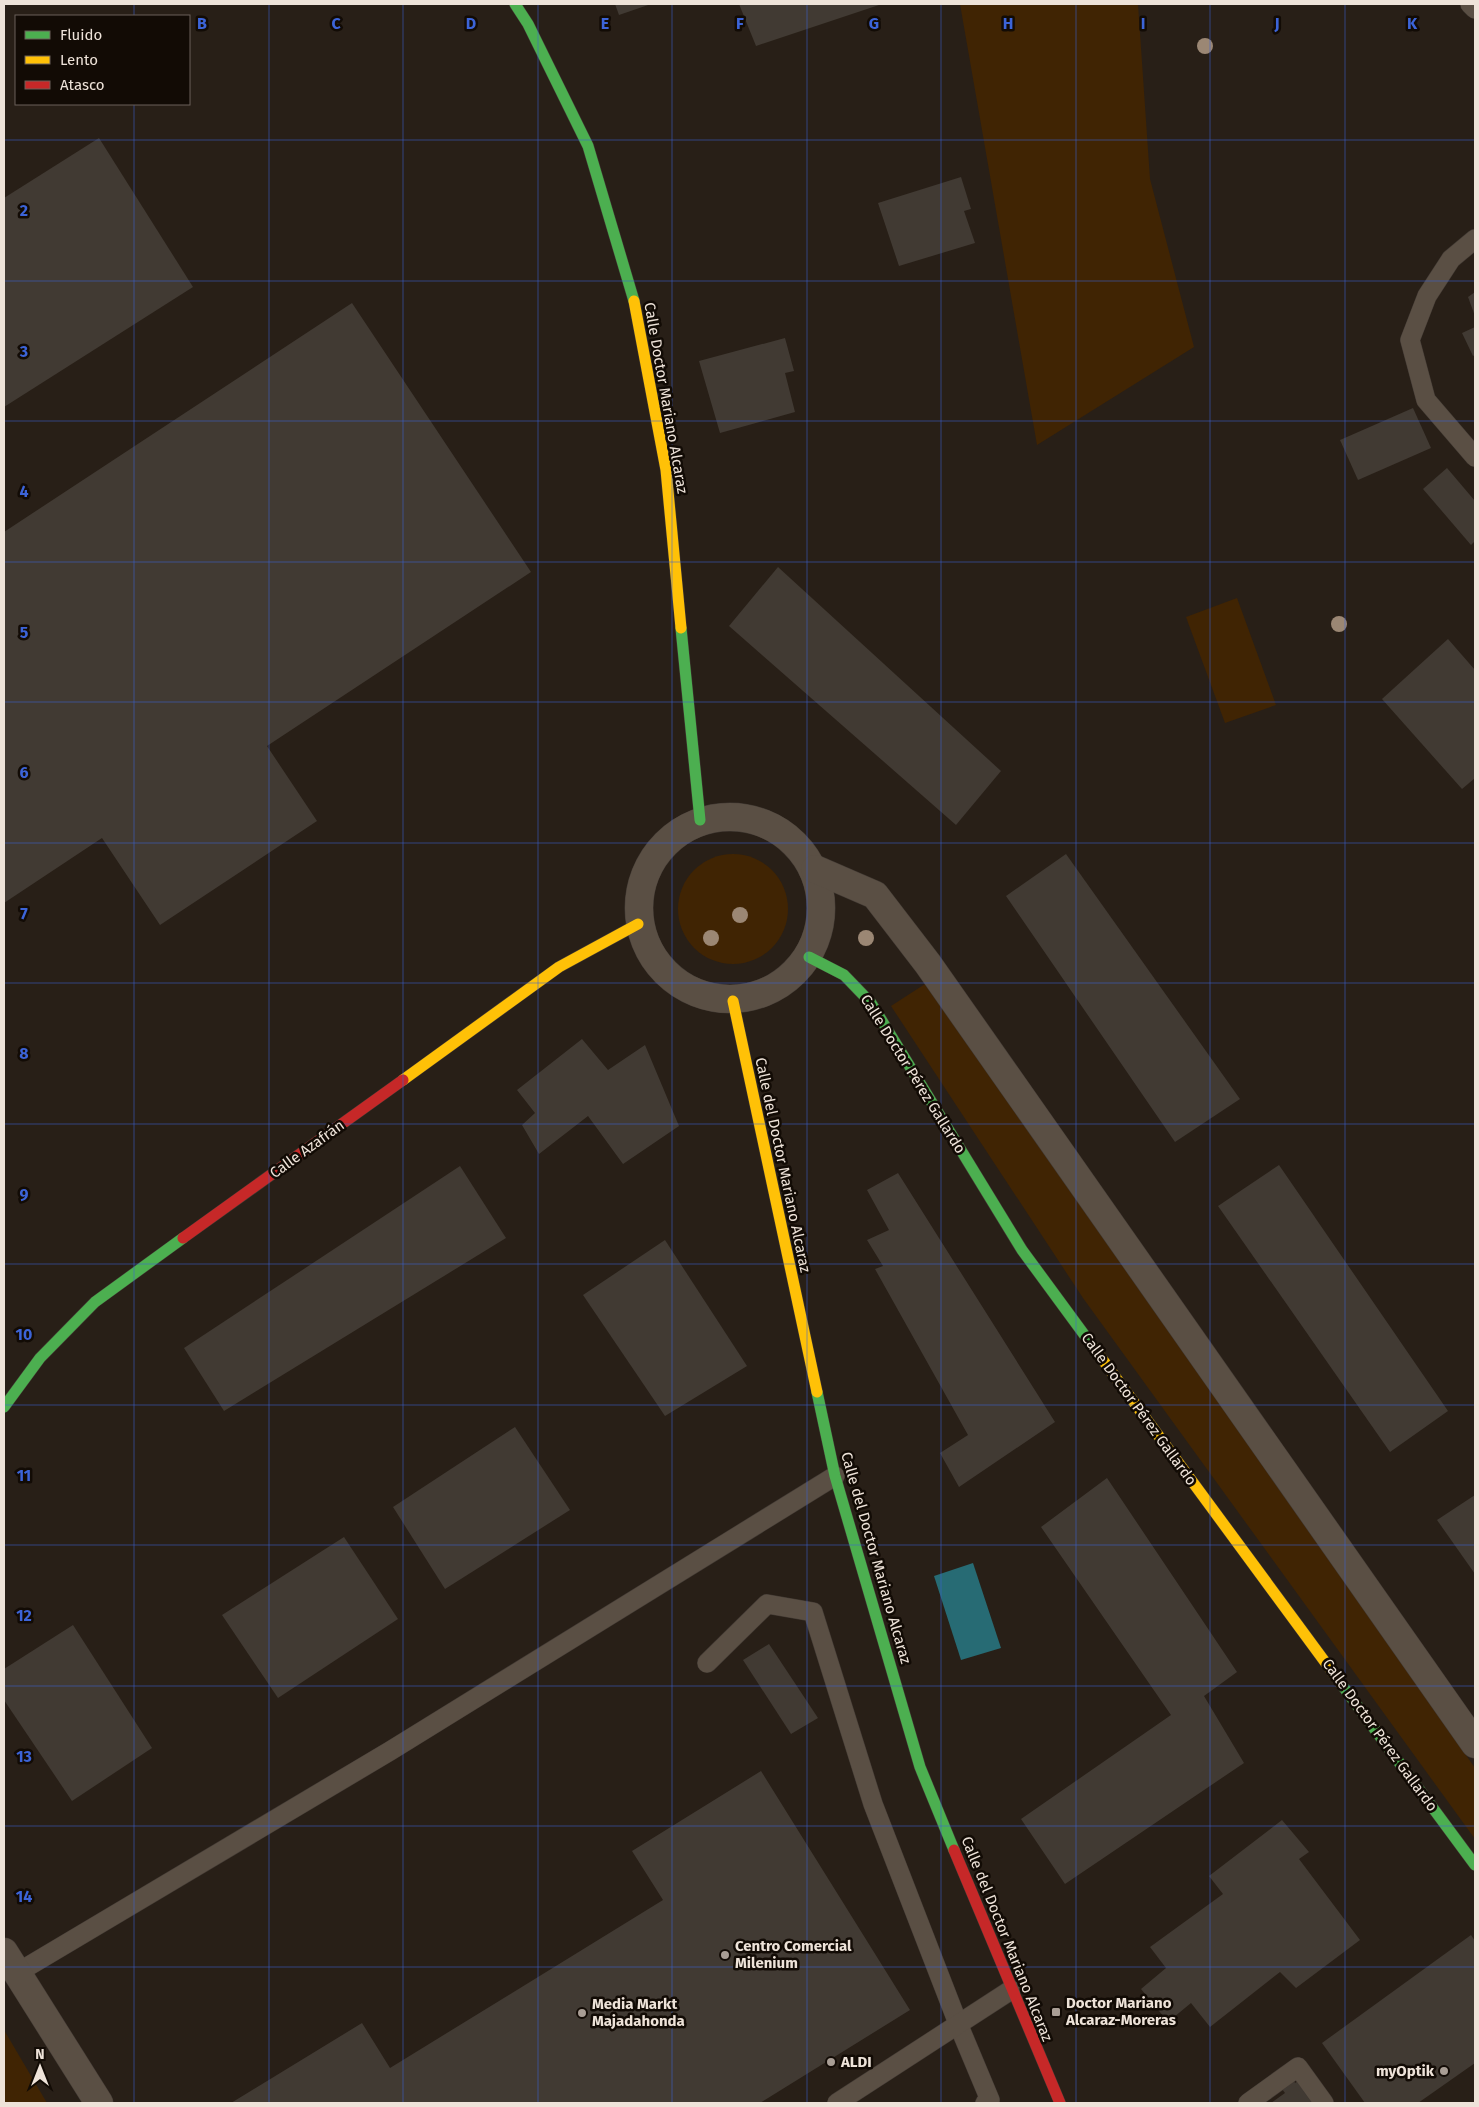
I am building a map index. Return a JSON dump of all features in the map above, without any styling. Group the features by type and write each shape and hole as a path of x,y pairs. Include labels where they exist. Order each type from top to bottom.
{"street":[{"name":"Calle Doctor Mariano Alcaraz","path":"515,4 528,24 588,146 635,304 666,470 700,820"},
{"path":"815,869 823,914 809,957 776,988 733,1001 690,991 656,964 638,924 641,880 662,843 700,820 745,816 787,834 815,869 875,895 928,964 1475,1744"},
{"name":"Calle Azafrán","path":"4,1407 40,1358 95,1302 559,967 638,924"},
{"name":"Calle Doctor Pérez Gallardo","path":"809,957 841,972 855,982 871,1003 1022,1250 1475,1865"},
{"name":"Calle del Doctor Mariano Alcaraz","path":"733,1001 835,1476 920,1767 1011,1990 1060,2103"},
{"path":"10,1962 99,2103"}],"lane":[{"path":"1470,4 1475,9"},
{"path":"1475,239 1451,260 1427,296 1410,340 1426,400 1475,457"},
{"path":"10,1962 390,1751 835,1476"},
{"path":"707,1663 767,1604 813,1612 873,1804 959,2026 990,2100 985,2103"},
{"path":"837,2103 959,2026 1011,1990"},
{"path":"1248,2103 1298,2067 1324,2103"}],"shaded area":[{"path":"960,4 1138,4 1150,179 1194,347 1037,445"},
{"path":"1237,598 1276,705 1225,723 1186,617"},
{"path":"733,854 754,858 772,870 784,888 788,909 784,930 772,948 754,960 733,964 712,960 694,948 682,930 678,909 682,888 694,870 712,858"},
{"path":"925,984 1475,1768 1475,1839 1083,1298 891,1006"},
{"path":"4,2030 47,2103 4,2103"}],"water":[{"path":"973,1563 1001,1648 961,1660 934,1576"}],"building":[{"path":"615,4 651,4 619,15"},
{"path":"739,4 882,4 756,46"},
{"path":"99,138 193,287 4,407 4,198"},
{"path":"961,177 971,209 964,211 975,243 899,266 878,203"},
{"path":"1475,292 1475,316 1468,297"},
{"path":"352,303 531,572 267,746 317,821 160,925 102,838 4,903 4,532"},
{"path":"1475,327 1475,355 1473,356 1462,333"},
{"path":"785,338 794,371 785,373 795,412 720,433 699,361"},
{"path":"1413,408 1431,448 1358,480 1340,440"},
{"path":"1447,468 1475,501 1475,541 1471,545 1423,489"},
{"path":"778,567 1001,771 956,825 729,626"},
{"path":"1448,639 1475,670 1475,778 1462,789 1382,699"},
{"path":"1066,854 1240,1099 1175,1142 1006,896"},
{"path":"582,1039 608,1070 645,1045 679,1126 623,1164 588,1116 539,1154 522,1125 535,1113 517,1090"},
{"path":"1279,1165 1448,1411 1390,1452 1218,1206"},
{"path":"460,1166 506,1238 224,1411 184,1348"},
{"path":"898,1173 1055,1422 959,1487 940,1453 968,1435 875,1269 883,1266 867,1240 889,1230 867,1190"},
{"path":"665,1240 747,1366 665,1416 583,1295"},
{"path":"515,1427 570,1510 445,1589 393,1507"},
{"path":"1107,1478 1237,1672 1204,1696 1244,1763 1065,1884 1021,1819 1171,1715 1041,1527"},
{"path":"1475,1495 1475,1574 1437,1520"},
{"path":"344,1537 398,1619 278,1698 222,1615"},
{"path":"73,1625 152,1748 72,1801 4,1700 4,1669"},
{"path":"769,1644 818,1718 791,1734 743,1660"},
{"name":"Centro Comercial Milenium","path":"761,1771 910,2010 760,2103 231,2103 362,2023 390,2068 663,1900 632,1851"},
{"path":"1282,1820 1309,1852 1299,1859 1360,1940 1296,1988 1280,1972 1210,2027 1191,2003 1168,2022 1141,1989 1166,1968 1150,1947 1223,1894 1209,1876"},
{"path":"1471,1935 1475,1941 1475,2063 1418,2103 1365,2103 1322,2043"},
{"path":"1302,2078 1320,2103 1271,2103 1285,2093 1282,2089 1294,2080 1295,2083"}],"traffic: fast":[{"path":"515,4 528,24 588,146 634,301"},
{"path":"681,628 700,820"},
{"path":"809,957 844,975 871,1003 1022,1250 1094,1348"},
{"path":"4,1407 40,1358 95,1302 183,1238"},
{"path":"817,1392 835,1476 920,1767 954,1850"},
{"path":"1342,1685 1475,1865"}],"traffic: slow":[{"path":"634,301 666,470 681,628"},
{"path":"403,1080 559,967 638,924"},
{"path":"733,1001 817,1392"},
{"path":"1094,1348 1342,1685"}],"traffic: jam":[{"path":"183,1238 403,1080"},
{"path":"954,1850 1060,2103"}],"place":[{"name":"Centro Comercial Milenium","path":"725,1955"},
{"name":"Doctor Mariano Alcaraz-Moreras","path":"1056,2012"},
{"name":"Media Markt Majadahonda","path":"582,2013"},
{"name":"ALDI","path":"831,2062"},
{"name":"myOptik","path":"1444,2071"}]}
